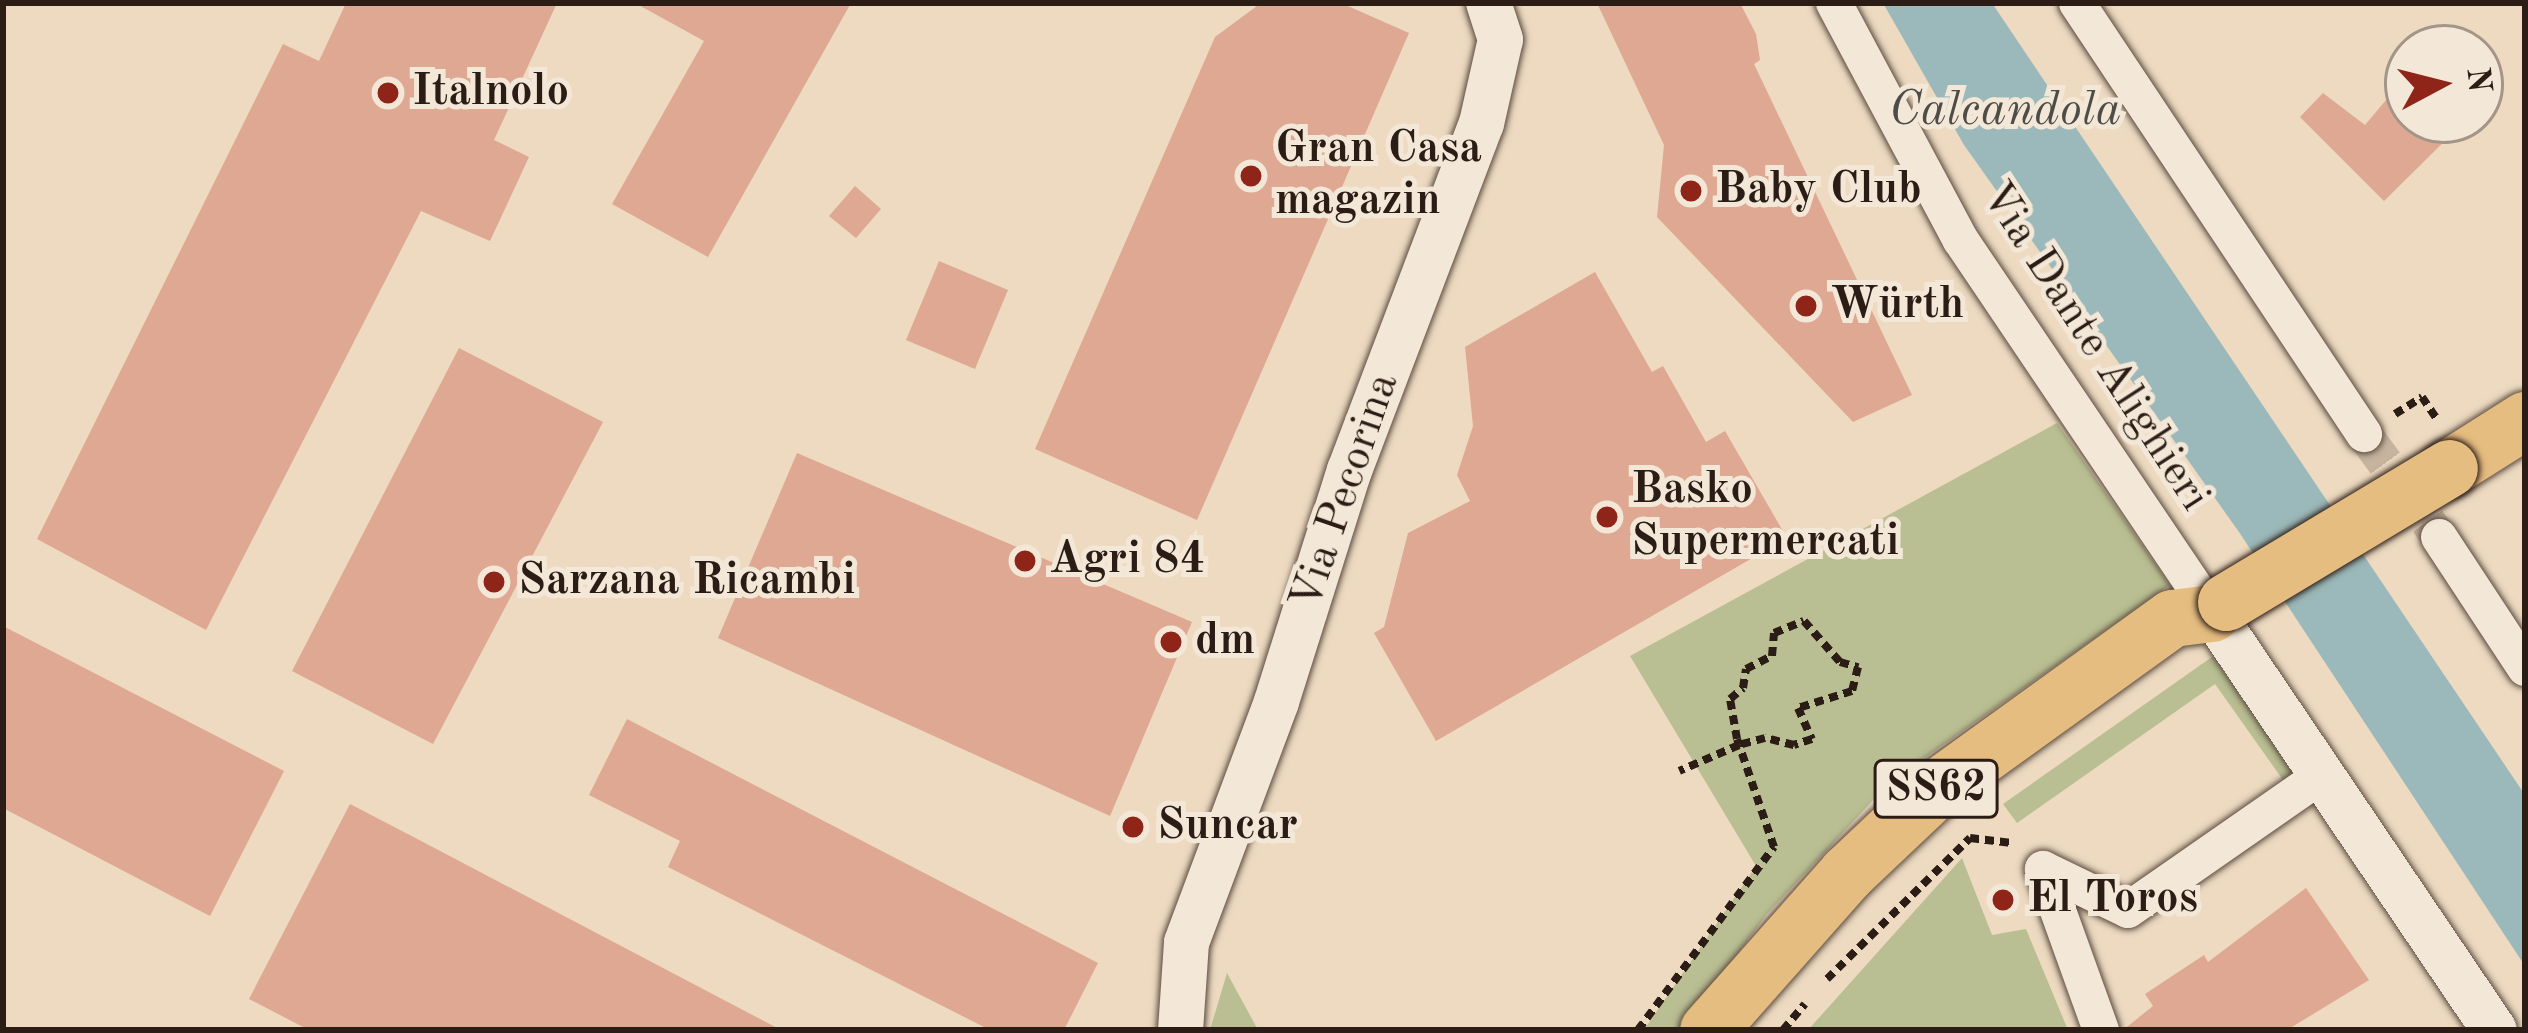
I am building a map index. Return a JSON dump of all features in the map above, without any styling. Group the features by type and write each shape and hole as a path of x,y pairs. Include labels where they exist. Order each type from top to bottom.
{"main road":[{"name":"SS62","path":"1708,1030 1847,874 1939,786 2172,618 2219,607 2525,419"},
{"name":"SS62","path":"1741,1030 1877,873 1962,794 2042,734 2192,644 2219,607"}],"street":[{"name":"Via Pecorina","path":"1180,1030 1186,942 1276,701 1349,470 1481,123 1500,39 1488,3"},
{"name":"Via Dante Alighieri","path":"1834,3 1960,239 2219,607"},
{"path":"2078,3 2364,434"},
{"path":"2439,537 2525,668"},
{"path":"2219,607 2322,775 2494,1030"},
{"path":"2043,869 2128,910 2322,775"},
{"path":"2043,869 2101,1030"},
{"name":"Via Pecorina","path":"1153,1030 1183,981"}],"path":[{"path":"1638,1030 1774,847 1739,745 1730,699 1743,688 1746,669 1772,656 1774,633 1804,621 1840,662 1858,667 1852,691 1798,708 1812,740 1739,745 1679,771"},
{"path":"1783,1030 1970,838 2025,844 2043,869"}],"green space":[{"path":"2057,423 2170,585 1890,782 1766,915 1682,1030 1644,1030 1756,866 1630,656"},
{"path":"2219,652 2300,768 2283,780 2215,684 2017,823 2003,804"},
{"path":"1962,858 1992,935 2026,929 2068,1030 1808,1030"},
{"path":"1227,973 1258,1030 1210,1030"}],"water":[{"name":"Calcandola","path":"1883,3 1992,3 2525,795 2525,966 2239,532 1964,145"}],"building":[{"path":"346,3 557,3 494,140 529,157 490,241 421,211 206,630 37,539 283,44 319,61"},
{"path":"635,3 851,3 708,257 612,204 704,41"},
{"name":"Gran Casa magazin","path":"1261,3 1341,3 1409,33 1197,520 1035,449 1215,37"},
{"name":"Würth","path":"1597,3 1740,3 1756,34 1760,60 1754,64 1912,395 1853,422 1657,217 1664,145"},
{"path":"2323,93 2365,125 2384,102 2384,144 2442,144 2384,201 2300,117"},
{"path":"855,186 881,209 856,238 829,216"},
{"path":"939,261 1008,290 975,369 906,340"},
{"name":"Basko Supermercati","path":"1595,272 1652,372 1663,366 1706,442 1725,431 1787,538 1436,741 1374,633 1384,627 1408,533 1470,501 1457,475 1473,426 1465,347"},
{"path":"459,348 603,422 433,744 292,671"},
{"path":"797,453 1192,622 1110,816 718,638"},
{"path":"3,626 284,771 210,916 3,808"},
{"path":"627,719 1098,963 1064,1030 990,1030 668,867 680,841 589,795"},
{"path":"350,804 781,1030 309,1030 249,999"},
{"path":"2306,888 2369,980 2287,1030 2123,1030 2153,1006 2145,994 2204,955 2208,962"}],"tunnel":[{"path":"2364,434 2439,537"}],"place":[{"name":"Italnolo","path":"388,93"},
{"name":"Gran Casa magazin","path":"1251,176"},
{"name":"Baby Club","path":"1691,191"},
{"name":"Würth","path":"1806,306"},
{"name":"Basko Supermercati","path":"1607,517"},
{"name":"Agri 84","path":"1025,561"},
{"name":"Sarzana Ricambi","path":"494,582"},
{"name":"dm","path":"1171,642"},
{"name":"Suncar","path":"1133,827"},
{"name":"El Toros","path":"2003,900"}]}
